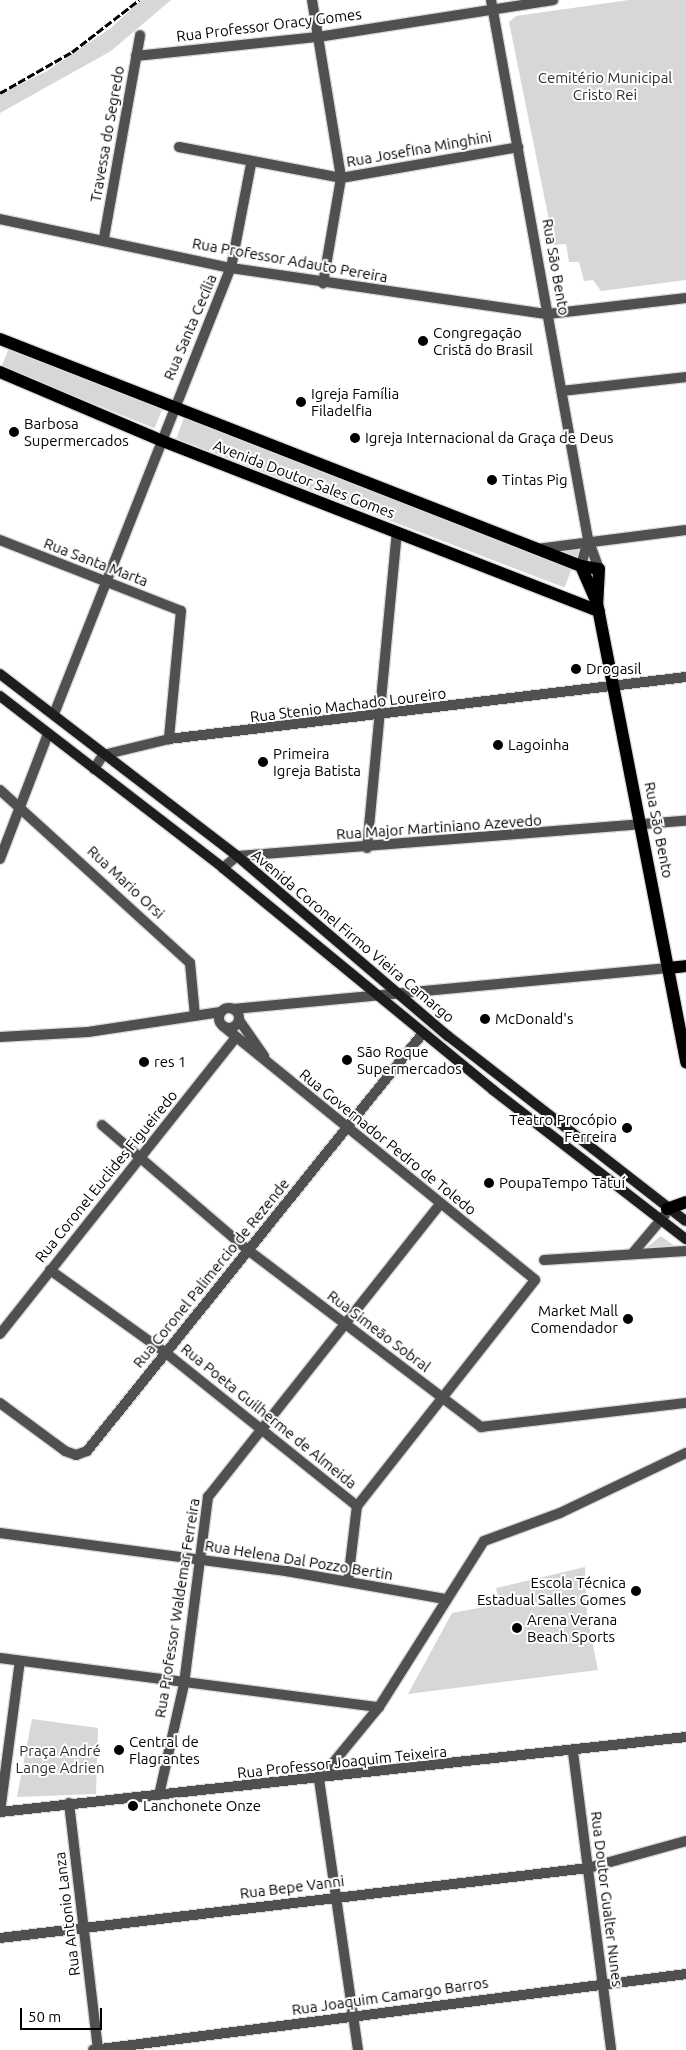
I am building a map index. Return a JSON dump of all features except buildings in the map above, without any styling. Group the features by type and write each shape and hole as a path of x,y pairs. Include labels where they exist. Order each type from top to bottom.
{"main road":[{"name":"Avenida Doutor Sales Gomes","path":"1,343 173,407 580,566 599,569"},
{"name":"Avenida Doutor Sales Gomes","path":"0,372 160,440 397,532 598,607"},
{"name":"Rua São Bento","path":"580,566 598,607 643,826 686,1062"},
{"name":"Rua São Bento","path":"598,607 599,569"},
{"name":"Avenida Coronel Firmo Vieira Camargo","path":"0,674 236,856 396,993 666,1209 686,1221"},
{"name":"Avenida Coronel Firmo Vieira Camargo","path":"0,696 224,868 376,996 663,1223 686,1239"},
{"path":"668,968 686,966"},
{"path":"666,1209 686,1202"}],"street":[{"path":"312,0 341,178 323,283"},
{"name":"Rua Professor Oracy Gomes","path":"136,56 318,37 492,5 553,0"},
{"name":"Rua São Bento","path":"492,5 588,539 599,569"},
{"name":"Travessa do Segredo","path":"104,238 140,35"},
{"name":"Rua Josefina Minghini","path":"179,147 251,164 341,178 518,147"},
{"name":"Rua Santa Cecília","path":"103,580 231,268 251,164"},
{"name":"Rua Professor Adauto Pereira","path":"0,219 104,238 231,268 323,283 548,314 686,298"},
{"path":"562,391 686,377"},
{"path":"537,549 588,539 686,530"},
{"path":"367,848 378,716 397,532"},
{"name":"Rua São Bento","path":"580,566 588,539"},
{"name":"Rua Santa Marta","path":"0,540 181,611 169,739"},
{"path":"54,714 103,580"},
{"name":"Rua Stenio Machado Loureiro","path":"104,755 169,739 614,688 686,677"},
{"path":"0,859 48,734"},
{"path":"94,769 104,755"},
{"name":"Rua Mario Orsi","path":"0,790 21,806 190,963 195,1016"},
{"name":"Rua Major Martiniano Azevedo","path":"236,856 367,848 686,821"},
{"path":"224,868 236,856"},
{"path":"0,1037 88,1032 234,1009 668,968"},
{"path":"234,1009 239,1020 270,1065"},
{"path":"221,1012 223,1026 233,1028 239,1020"},
{"name":"Rua Governador Pedro de Toledo","path":"223,1026 535,1280"},
{"name":"Rua Coronel Palimercio de Rezende","path":"0,1403 76,1455 87,1451 423,1033"},
{"name":"Rua Coronel Euclides Figueiredo","path":"0,1334 236,1037"},
{"name":"Rua Simeão Sobral","path":"102,1125 248,1250 481,1427 686,1403"},
{"name":"Rua Professor Waldemar Ferreira","path":"159,1795 184,1684 208,1497 259,1429 440,1204"},
{"path":"632,1254 663,1223 666,1209"},
{"path":"544,1260 686,1252"},
{"name":"Rua Poeta Guilherme de Almeida","path":"50,1270 166,1353 357,1506 535,1280"},
{"path":"358,2050 339,1897 319,1780 379,1707 444,1599 484,1542 560,1513 686,1453"},
{"path":"348,1581 357,1506"},
{"name":"Rua Helena Dal Pozzo Bertin","path":"0,1533 201,1559 348,1581 444,1599"},
{"path":"0,1658 184,1684 379,1707"},
{"path":"0,1812 20,1660"},
{"name":"Rua Professor Joaquim Teixeira","path":"0,1812 69,1803 319,1780 573,1752 686,1737"},
{"name":"Rua Doutor Gualter Nunes","path":"573,1752 611,2050"},
{"name":"Rua Antonio Lanza","path":"69,1803 96,2050"},
{"name":"Rua Bepe Vanni","path":"0,1938 588,1868 686,1841"},
{"name":"Rua Joaquim Camargo Barros","path":"96,2050 355,2017 601,1982 686,1974"}],"green space":[{"path":"141,0 171,0 111,51 0,113 0,94 47,71 111,28"},
{"name":"Cemitério Municipal Cristo Rei","path":"629,0 686,0 686,280 601,291 593,280 584,281 579,262 569,262 566,244 554,245 509,22 516,16"},
{"path":"9,348 162,410 154,428 2,367"},
{"path":"184,418 572,567 564,588 176,439"},
{"path":"581,543 578,562 549,551"},
{"path":"661,1236 676,1247 647,1250 646,1248"},
{"name":"Arena Verana Beach Sports","path":"585,1567 587,1615 598,1670 408,1694 452,1613 500,1604 496,1588"},
{"name":"Praça André Lange Adrien","path":"32,1719 98,1728 96,1794 17,1797"}],"railway":[{"path":"0,93 72,52 139,0"}],"place":[{"name":"Congregação Cristã do Brasil","path":"423,341"},
{"name":"Igreja Família Filadelfia","path":"301,402"},
{"name":"Barbosa Supermercados","path":"14,432"},
{"name":"Igreja Internacional da Graça de Deus","path":"355,438"},
{"name":"Tintas Pig","path":"492,480"},
{"name":"Drogasil","path":"576,669"},
{"name":"Lagoinha","path":"498,745"},
{"name":"Primeira Igreja Batista","path":"263,762"},
{"name":"McDonald's","path":"485,1019"},
{"name":"São Roque Supermercados","path":"347,1060"},
{"name":"res 1","path":"144,1062"},
{"name":"Teatro Procópio Ferreira","path":"627,1128"},
{"name":"PoupaTempo Tatuí","path":"489,1183"},
{"name":"Market Mall Comendador","path":"628,1319"},
{"name":"Escola Técnica Estadual Salles Gomes","path":"636,1591"},
{"name":"Arena Verana Beach Sports","path":"517,1628"},
{"name":"Central de Flagrantes","path":"119,1750"},
{"name":"Lanchonete Onze","path":"133,1806"}]}
